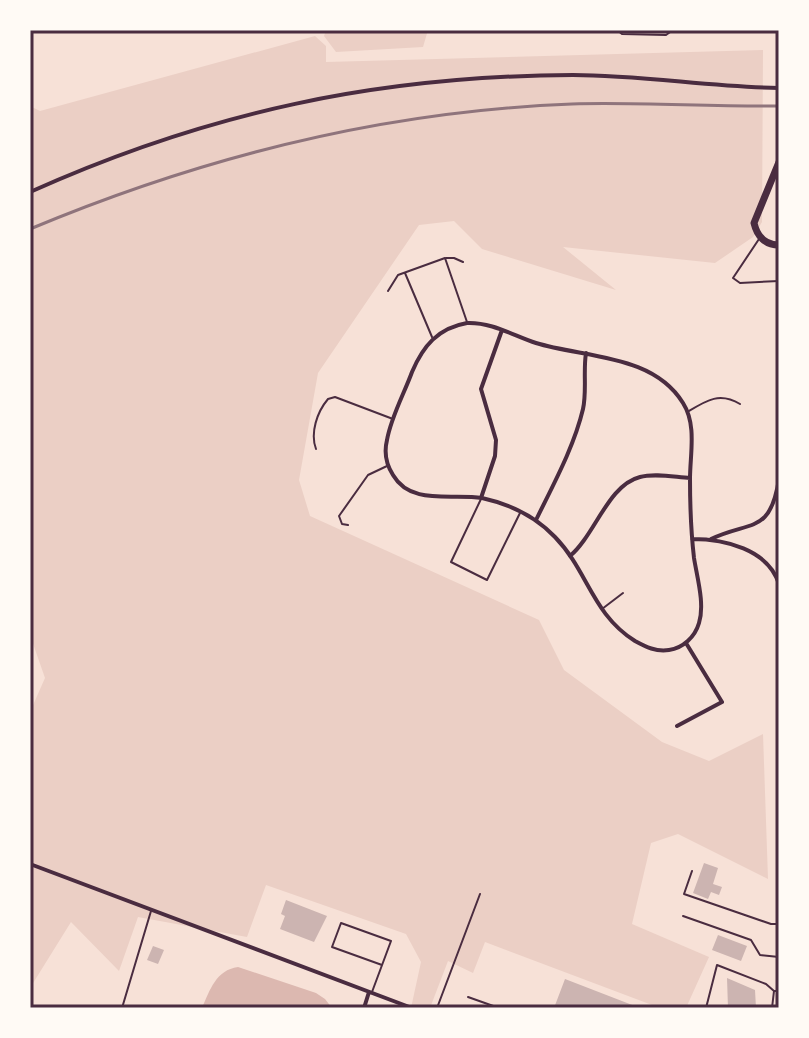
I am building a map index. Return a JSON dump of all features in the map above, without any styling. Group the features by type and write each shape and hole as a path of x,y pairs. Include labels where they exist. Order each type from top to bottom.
{"highway":[{"path":"779,162 754,223 760,238 779,245"}],"street":[{"path":"30,192 131,151 241,115 382,88 572,75 779,88"},
{"path":"467,323 502,330 539,344 619,360 651,374 674,390 688,411 692,539 701,619 694,636 686,643 669,650 658,650 644,646 619,629 601,610 570,556 536,520 481,498 428,496 411,491 397,481 388,466 385,450 394,420 417,359 433,338 467,323"},
{"path":"481,498 496,449 494,430 481,389 502,330"},
{"path":"536,520 580,418 586,353"},
{"path":"570,556 581,547 612,499 627,482 647,476 690,478"},
{"path":"692,539 711,539 750,528 765,517 777,494 779,479"},
{"path":"711,539 754,553 774,571 779,584"},
{"path":"677,726 722,702 686,643"},
{"path":"30,864 412,1008"},
{"path":"364,1008 370,993"}],"lane":[{"path":"617,30 622,34 666,35 673,30"},
{"path":"760,238 733,278 740,283 779,281"},
{"path":"388,291 398,275 405,272 445,258 463,262"},
{"path":"445,258 467,323"},
{"path":"405,272 433,338"},
{"path":"316,449 313,435 318,416 328,399 335,397 394,420"},
{"path":"688,411 712,397 724,397 740,404"},
{"path":"348,525 339,521 339,516 368,475 388,466"},
{"path":"481,498 451,562 487,580 521,512"},
{"path":"601,610 623,593"},
{"path":"692,871 684,894 771,924 779,924"},
{"path":"437,1008 480,894"},
{"path":"122,1008 151,910"},
{"path":"683,916 751,940 760,955 779,957"},
{"path":"370,993 382,965 391,941 341,923 332,947 382,965"},
{"path":"706,1008 717,965 779,991"},
{"path":"772,1008 774,991"},
{"path":"468,997 499,1008"}],"shaded area":[{"path":"326,30 428,30 423,47 336,52 324,36"},
{"path":"315,36 326,46 326,62 763,50 762,222 753,237 715,263 563,247 616,290 482,249 454,221 419,225 318,373 299,480 310,516 539,620 564,670 662,742 709,761 763,734 768,879 678,834 651,843 632,924 709,957 686,1008 660,1008 485,942 473,973 448,961 430,1008 411,1008 421,962 406,934 266,885 247,937 138,917 119,971 71,922 30,988 30,712 45,678 30,635 30,106 40,111"},
{"path":"238,967 316,993 332,1008 202,1008 219,977"}],"building":[{"path":"704,863 718,868 713,884 722,887 719,895 711,892 708,899 693,893"},
{"path":"286,900 327,916 314,942 280,929"},
{"path":"718,935 747,946 741,961 712,950"},
{"path":"153,946 164,950 158,964 147,960"},
{"path":"727,978 755,990 756,1008 728,1008"},
{"path":"565,979 640,1008 554,1008"}],"railway":[{"path":"30,229 95,203 228,160 295,142 433,116 572,104 779,106"}]}
